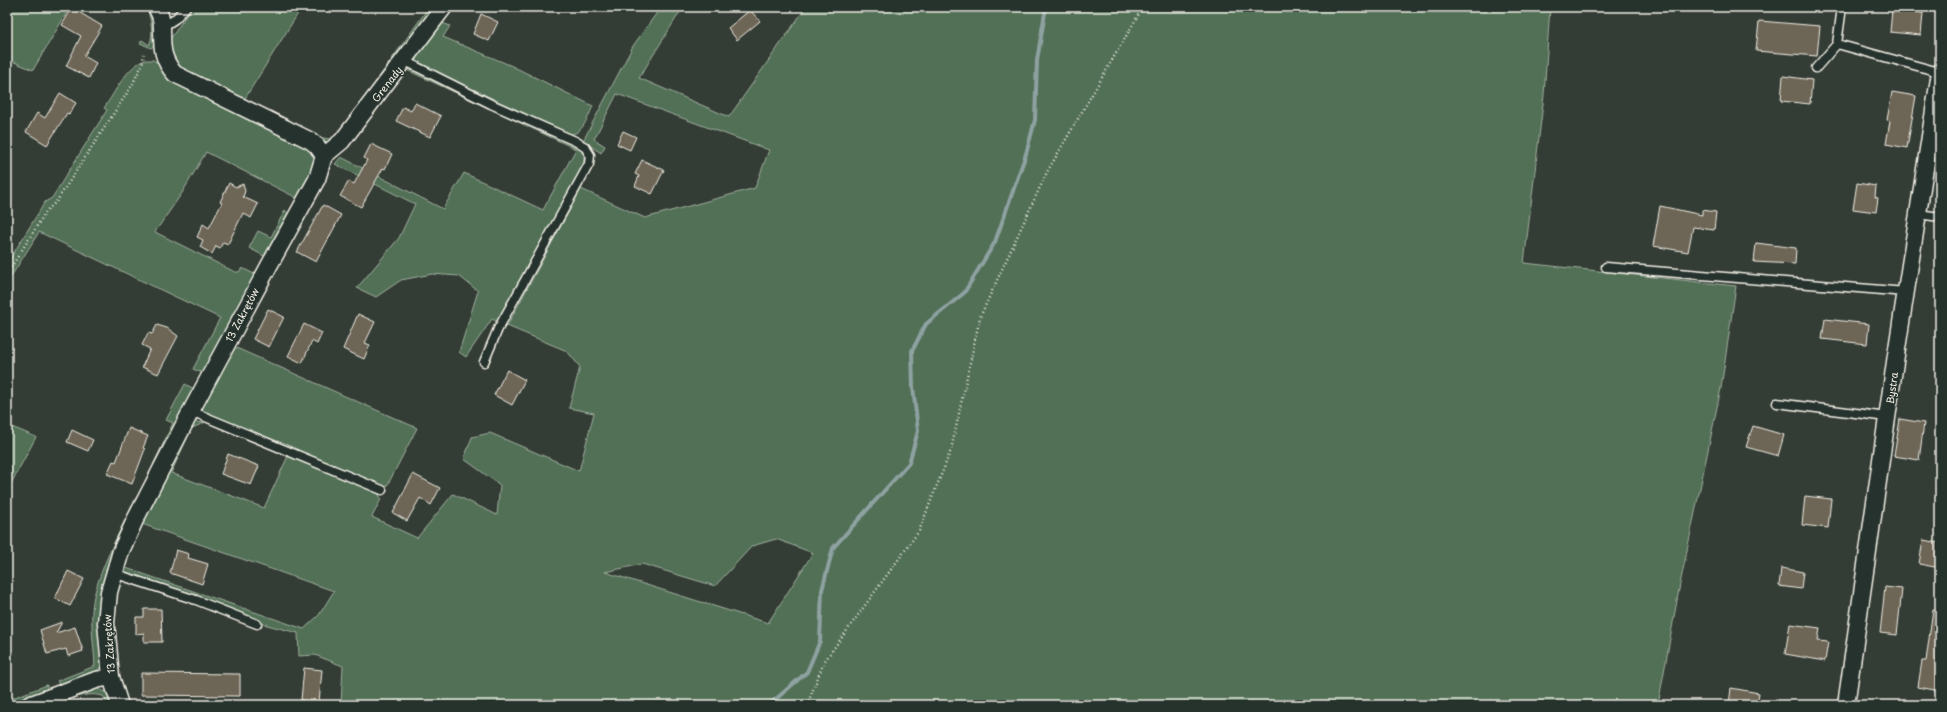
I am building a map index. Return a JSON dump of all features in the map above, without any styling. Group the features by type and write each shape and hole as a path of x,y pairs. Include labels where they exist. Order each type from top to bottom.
{"street":[{"path":"156,7 161,28 163,55 175,74 311,140 324,156"},
{"name":"Grenady","path":"324,156 342,141 405,61 444,7"},
{"name":"Bystra","path":"1846,705 1887,417 1940,72"},
{"name":"13 Zakrętów","path":"120,705 111,677 106,611 113,573 135,520 191,411 317,180 324,156"},
{"path":"29,705 96,680 111,677"}],"lane":[{"path":"161,28 175,19 186,7"},
{"path":"1816,68 1837,44 1842,7"},
{"path":"1837,44 1940,72"},
{"path":"405,61 491,104 575,141 585,148 590,155 588,164 498,329 484,362"},
{"path":"1918,214 1940,217"},
{"path":"1606,267 1906,292"},
{"path":"1777,403 1887,417"},
{"path":"191,411 382,490"},
{"path":"113,573 196,600 258,624"}],"path":[{"path":"807,705 824,662 918,531 951,450 980,317 1047,172 1143,7"},
{"path":"7,274 47,210 56,202 131,87 142,65 144,54"}],"green space":[{"path":"7,7 70,7 33,70 7,59"},
{"path":"147,7 152,7 155,15 156,44 151,48 140,43 142,40 149,45 152,36"},
{"path":"192,7 302,7 242,103 176,66 171,55 169,41"},
{"path":"429,7 440,7 340,138 330,142 321,141 318,137 329,139 337,136"},
{"path":"661,7 683,7 639,78 729,117 804,10 801,7 1550,7 1544,95 1524,263 1736,286 1721,388 1680,584 1658,705 341,705 343,666 315,655 299,656 298,633 267,625 231,609 126,572 123,567 304,629 319,615 334,591 139,523 192,421 204,423 192,428 171,473 264,508 288,456 378,492 381,499 372,517 417,538 453,494 497,515 500,485 464,459 472,437 490,433 579,471 594,413 569,408 580,367 567,351 507,326 581,189 645,218 755,188 769,150 617,94 594,139 605,146 601,153 583,141 633,46","holes":["776,539 813,553 768,623 605,572 642,564 715,586 752,546"]},
{"path":"440,22 450,26 443,37 512,66 593,106 584,125 577,132 568,134 419,64 416,60 417,53"},
{"path":"146,60 153,60 309,147 318,160 301,200 206,152 182,193 155,232 235,272 239,272 242,268 256,275 205,374 193,369 220,318 39,232 7,283 7,264 45,202 52,198 107,110 104,108 122,80 127,73 139,63"},
{"path":"410,69 573,144 581,150 584,155 583,166 498,322 492,319 466,357 459,352 478,291 459,276 432,274 401,280 376,297 357,288 399,238 415,204 335,164 341,157 443,209 464,173 543,210 576,149 407,70 391,91 390,89 405,70"},
{"path":"285,210 291,217 266,257 249,248 258,231 271,237"},
{"path":"234,347 417,428 386,488 200,411 199,407"},
{"path":"185,384 194,389 157,465 153,465 173,423 166,420"},
{"path":"7,425 36,437 7,491"},
{"path":"132,506 134,509 102,666 89,677 62,688 57,681 95,666 92,622 94,596 106,561"},
{"path":"47,685 47,693 14,705 7,705 7,700"},
{"path":"96,688 108,693 114,705 108,705 103,696 88,695 57,703 42,705"}],"building":[{"path":"72,8 102,26 84,56 96,63 89,78 66,66 81,36 62,25"},
{"path":"750,10 760,21 737,40 728,28"},
{"path":"1892,10 1923,13 1921,35 1890,32"},
{"path":"481,14 498,22 489,41 473,34"},
{"path":"1759,21 1820,26 1817,56 1756,51"},
{"path":"1783,76 1812,80 1810,104 1781,101"},
{"path":"1892,92 1916,96 1907,148 1886,144 1890,121 1887,120"},
{"path":"60,93 76,103 69,114 67,113 47,145 26,132 37,113 45,118"},
{"path":"415,103 441,116 430,137 396,121 403,107 411,111"},
{"path":"623,131 636,137 630,150 617,144"},
{"path":"371,144 392,154 385,169 383,168 361,207 340,196 349,181 354,184 367,160 364,158"},
{"path":"642,160 664,170 652,194 635,186 639,176 635,174"},
{"path":"229,183 236,187 243,184 245,191 243,197 258,204 251,218 243,213 228,244 223,242 220,248 216,246 212,254 200,247 203,240 197,237 203,224 209,228 222,203 220,202"},
{"path":"1857,183 1876,186 1875,197 1878,198 1876,212 1853,209"},
{"path":"323,205 341,215 316,262 297,252"},
{"path":"1660,206 1702,215 1702,210 1716,212 1714,230 1693,227 1688,252 1653,246"},
{"path":"1756,243 1796,248 1795,264 1754,262"},
{"path":"268,309 284,317 269,347 253,339"},
{"path":"358,314 375,322 365,343 370,345 364,359 343,349"},
{"path":"1825,319 1869,324 1867,344 1822,339"},
{"path":"304,324 322,333 317,344 312,341 302,363 288,356"},
{"path":"157,325 167,328 178,336 158,374 142,367 150,349 142,345 148,333 152,334"},
{"path":"507,370 525,380 512,405 494,395"},
{"path":"1900,419 1924,423 1919,460 1894,456"},
{"path":"1753,426 1784,435 1778,456 1746,447"},
{"path":"129,428 148,436 143,448 145,449 132,484 107,474 113,461 116,462"},
{"path":"72,430 93,440 88,451 67,442"},
{"path":"228,454 259,466 251,485 221,474"},
{"path":"413,474 440,488 431,505 420,498 407,521 393,513"},
{"path":"1805,496 1831,499 1828,528 1802,525"},
{"path":"1923,540 1940,543 1940,568 1919,564"},
{"path":"176,550 189,554 188,558 208,564 202,584 170,573"},
{"path":"1781,568 1803,572 1801,589 1779,586"},
{"path":"68,571 84,579 70,606 55,598"},
{"path":"1885,587 1902,589 1897,635 1880,633"},
{"path":"144,609 161,609 162,642 144,642 144,633 136,634 136,617 144,617"},
{"path":"1933,609 1940,610 1940,691 1918,687 1922,661 1926,661"},
{"path":"62,622 56,633 75,627 83,651 68,656 66,649 47,654 40,630"},
{"path":"1790,624 1820,628 1818,641 1828,642 1825,661 1785,654"},
{"path":"304,668 322,670 319,702 301,700"},
{"path":"141,673 240,674 240,696 141,695"},
{"path":"1731,688 1759,693 1757,705 1729,705"}],"waterway":[{"path":"769,705 807,672 820,641 822,590 833,548 909,463 918,431 913,387 912,351 926,324 964,293 995,242 1026,154 1035,120 1037,60 1046,7"}]}
